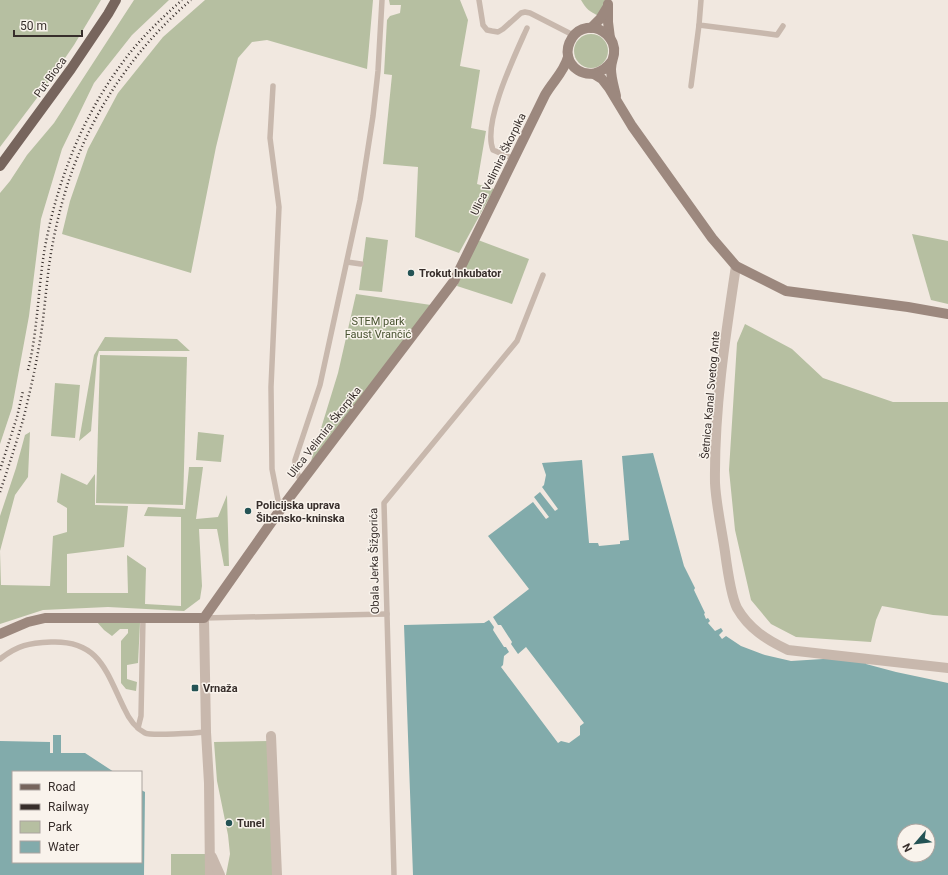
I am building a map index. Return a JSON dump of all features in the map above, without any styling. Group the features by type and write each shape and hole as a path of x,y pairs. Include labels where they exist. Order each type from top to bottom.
{"main road":[{"name":"Put Bioca","path":"0,166 71,69 116,0"}],"street":[{"path":"591,28 600,19 609,2"},
{"path":"609,2 608,22 611,39 614,46 612,75 617,100"},
{"path":"580,72 571,63 568,57 569,42 573,35 584,28 591,28 599,29 606,33 611,39"},
{"name":"Ulica Velimira Škorpika","path":"204,618 280,510 454,281 545,95 550,86 563,71 568,57"},
{"path":"557,78 566,74 580,72 594,74 602,72 612,61"},
{"path":"594,74 602,79 617,100 629,121 712,238 736,266 786,291 908,307 948,314"},
{"name":"Šetnica Kanal Svetog Ante","path":"736,266 720,384 716,432 715,485 729,576 737,607 746,622 756,632 769,642 788,650 948,668"},
{"path":"0,634 28,622 45,618 204,618 210,875"},
{"path":"271,736 277,875"},
{"path":"210,853 220,875"}],"lane":[{"path":"301,482 295,467 295,460 320,385 360,200 373,116 378,71 382,0"},
{"path":"479,0 483,25 487,30 498,32 521,13 525,12 530,13 573,35"},
{"path":"692,86 701,0"},
{"path":"698,25 776,35 783,26"},
{"path":"514,159 493,150 490,134 501,88 527,28"},
{"path":"273,86 270,138 278,207 271,387 272,469 280,510"},
{"path":"347,262 361,264"},
{"name":"Obala Jerka Šižgorića","path":"394,875 384,503 517,341 543,275"},
{"path":"204,618 387,614"},
{"path":"138,728 141,716 142,618"},
{"path":"0,659 17,647 34,643 74,643 88,650 100,662 127,714 138,728 147,734 206,732"}],"green space":[{"path":"0,0 101,0 74,45 43,90 0,147"},
{"path":"134,0 169,0 132,35 94,83 62,149 41,219 29,316 12,408 0,444 0,193 10,181 27,155 54,123"},
{"path":"205,0 373,0 367,69 267,40 252,42 238,58 216,147 191,273 62,234 70,201 88,149 118,93 163,37"},
{"path":"389,0 460,0 468,20 460,66 480,70 471,128 486,131 477,184 494,189 459,253 415,237 418,167 383,164 392,75 384,74 387,20 390,16 400,13 401,5 390,5"},
{"path":"581,0 606,0 599,16 588,10"},
{"path":"588,34 594,34 603,39 607,45 607,57 603,63 594,68 588,68 579,63 574,54 574,48 579,39"},
{"path":"912,234 948,241 948,304 931,300"},
{"path":"366,237 388,240 382,292 359,290"},
{"path":"478,240 529,259 512,304 457,286"},
{"name":"STEM park Faust Vrančić","path":"356,294 431,305 318,455 311,461 338,373"},
{"path":"745,324 792,349 823,378 893,402 948,402 948,616 933,615 882,606 876,620 871,642 796,637 771,624 751,600 735,530 729,470 737,343"},
{"path":"105,337 177,339 190,351 99,351 97,358 91,431 79,441 94,355"},
{"path":"100,355 187,357 183,505 96,503"},
{"path":"55,383 80,385 75,438 51,436"},
{"path":"30,432 28,477 15,495 0,551 0,516 25,435"},
{"path":"198,432 224,435 221,462 196,460"},
{"path":"189,467 203,467 196,519 218,517 227,495 229,566 224,566 217,529 199,529 202,586 200,599 184,611 108,607 43,610 0,624 0,551 1,585 50,586 53,536 67,532 67,508 57,502 61,473 87,485 95,474 95,505 128,506 124,547 67,554 67,593 128,593 127,555 146,568 145,604 181,606 181,517 144,516 148,507 185,509"},
{"path":"97,622 140,623 138,663 127,665 127,679 137,682 136,691 126,689 121,683 121,641 128,633 128,629 120,629 112,636"},
{"path":"269,741 274,875 226,875 230,854 228,835 217,781 214,742"},
{"path":"171,854 206,854 206,875 171,875"}],"water":[{"path":"653,453 684,566 695,588 694,590 705,613 706,619 708,618 710,621 708,623 715,631 721,628 723,631 719,635 722,639 726,636 741,646 765,655 791,661 839,658 867,661 866,664 948,683 948,875 413,875 404,625 484,623 489,620 494,627 493,630 509,652 504,656 503,665 501,667 558,743 561,741 569,743 580,735 580,726 584,723 526,647 518,654 501,625 498,625 493,617 529,589 488,536 533,502 546,519 549,517 534,497 540,492 555,511 558,509 542,487 544,485 546,475 542,463 582,460 589,543 598,543 599,546 620,544 620,541 629,540 622,456"},
{"path":"53,735 61,735 61,753 85,753 112,771 12,771 12,863 142,863 142,790 145,792 144,875 0,875 0,741 50,742 50,753 53,753"}],"railway":[{"path":"28,370 34,340 45,247 57,195 75,145 99,98 129,54 154,26 182,0"},
{"path":"0,492 30,393 41,334 54,235 71,173 91,128 127,68 157,32 191,0"},
{"path":"0,470 17,417 23,391"}],"place":[{"name":"Trokut Inkubator","path":"411,273"},
{"name":"Policijska uprava Šibensko-kninska","path":"248,511"},
{"name":"Vrnaža","path":"195,688"},
{"name":"Tunel","path":"229,823"}]}
